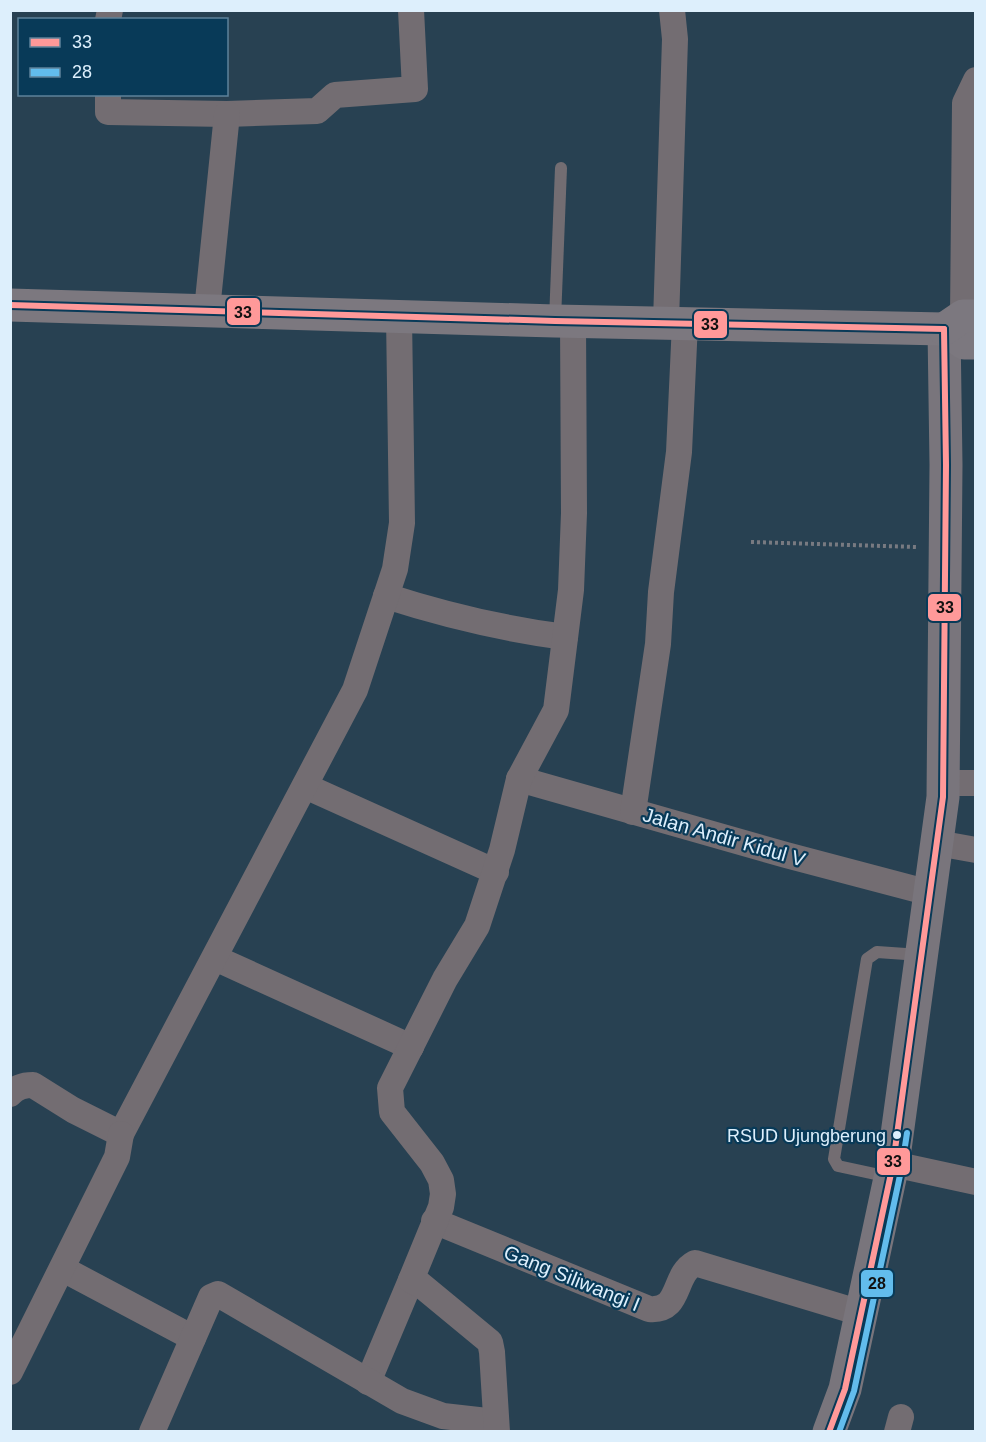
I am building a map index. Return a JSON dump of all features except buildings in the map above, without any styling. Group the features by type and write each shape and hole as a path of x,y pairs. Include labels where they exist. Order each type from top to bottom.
{"highway":[{"path":"10,304 564,321 964,326"}],"main road":[{"path":"829,1431 845,1389 892,1171 943,797 945,548 964,326"}],"street":[{"path":"108,96 108,112 227,114 317,111 335,95 415,89 411,10"},
{"path":"633,812 658,644 661,592 679,452 675,39 672,10"},
{"path":"964,326 965,103 975,80"},
{"path":"207,310 227,114"},
{"path":"10,1372 117,1157 121,1134 355,690 395,569 402,523 399,316"},
{"path":"368,1382 441,1207 443,1194 441,1180 432,1163 392,1112 390,1088 448,974 477,926 496,872 519,779 556,710 571,590 574,513 564,321"},
{"path":"386,596 507,629 565,637"},
{"name":"Jalan Andir Kidul V","path":"519,779 786,855 930,893"},
{"path":"943,783 975,783"},
{"path":"305,786 496,872"},
{"path":"937,843 975,850"},
{"path":"215,958 411,1047"},
{"path":"10,1094 26,1085 33,1085 73,1110 121,1134"},
{"path":"892,1171 975,1182"},
{"name":"Gang Siliwangi I","path":"435,1221 649,1309 659,1310 669,1305 687,1267 695,1263 705,1264 861,1313"},
{"path":"63,1269 193,1338"},
{"path":"152,1431 211,1297 218,1294 402,1401 443,1416 497,1427 490,1342 421,1285 411,1280"}],"lane":[{"path":"561,168 564,321"},
{"path":"892,1171 838,1166 834,1160 867,959 877,952 922,955"}],"path":[{"path":"751,542 945,548"}],"transit line":[{"name":"33","path":"10,305 555,321 944,329"},
{"name":"33","path":"829,1432 845,1389 893,1164 943,797 946,465 944,329"},
{"name":"28","path":"839,1432 854,1391 907,1133"}],"place":[{"name":"RSUD Ujungberung","path":"897,1135"}]}
